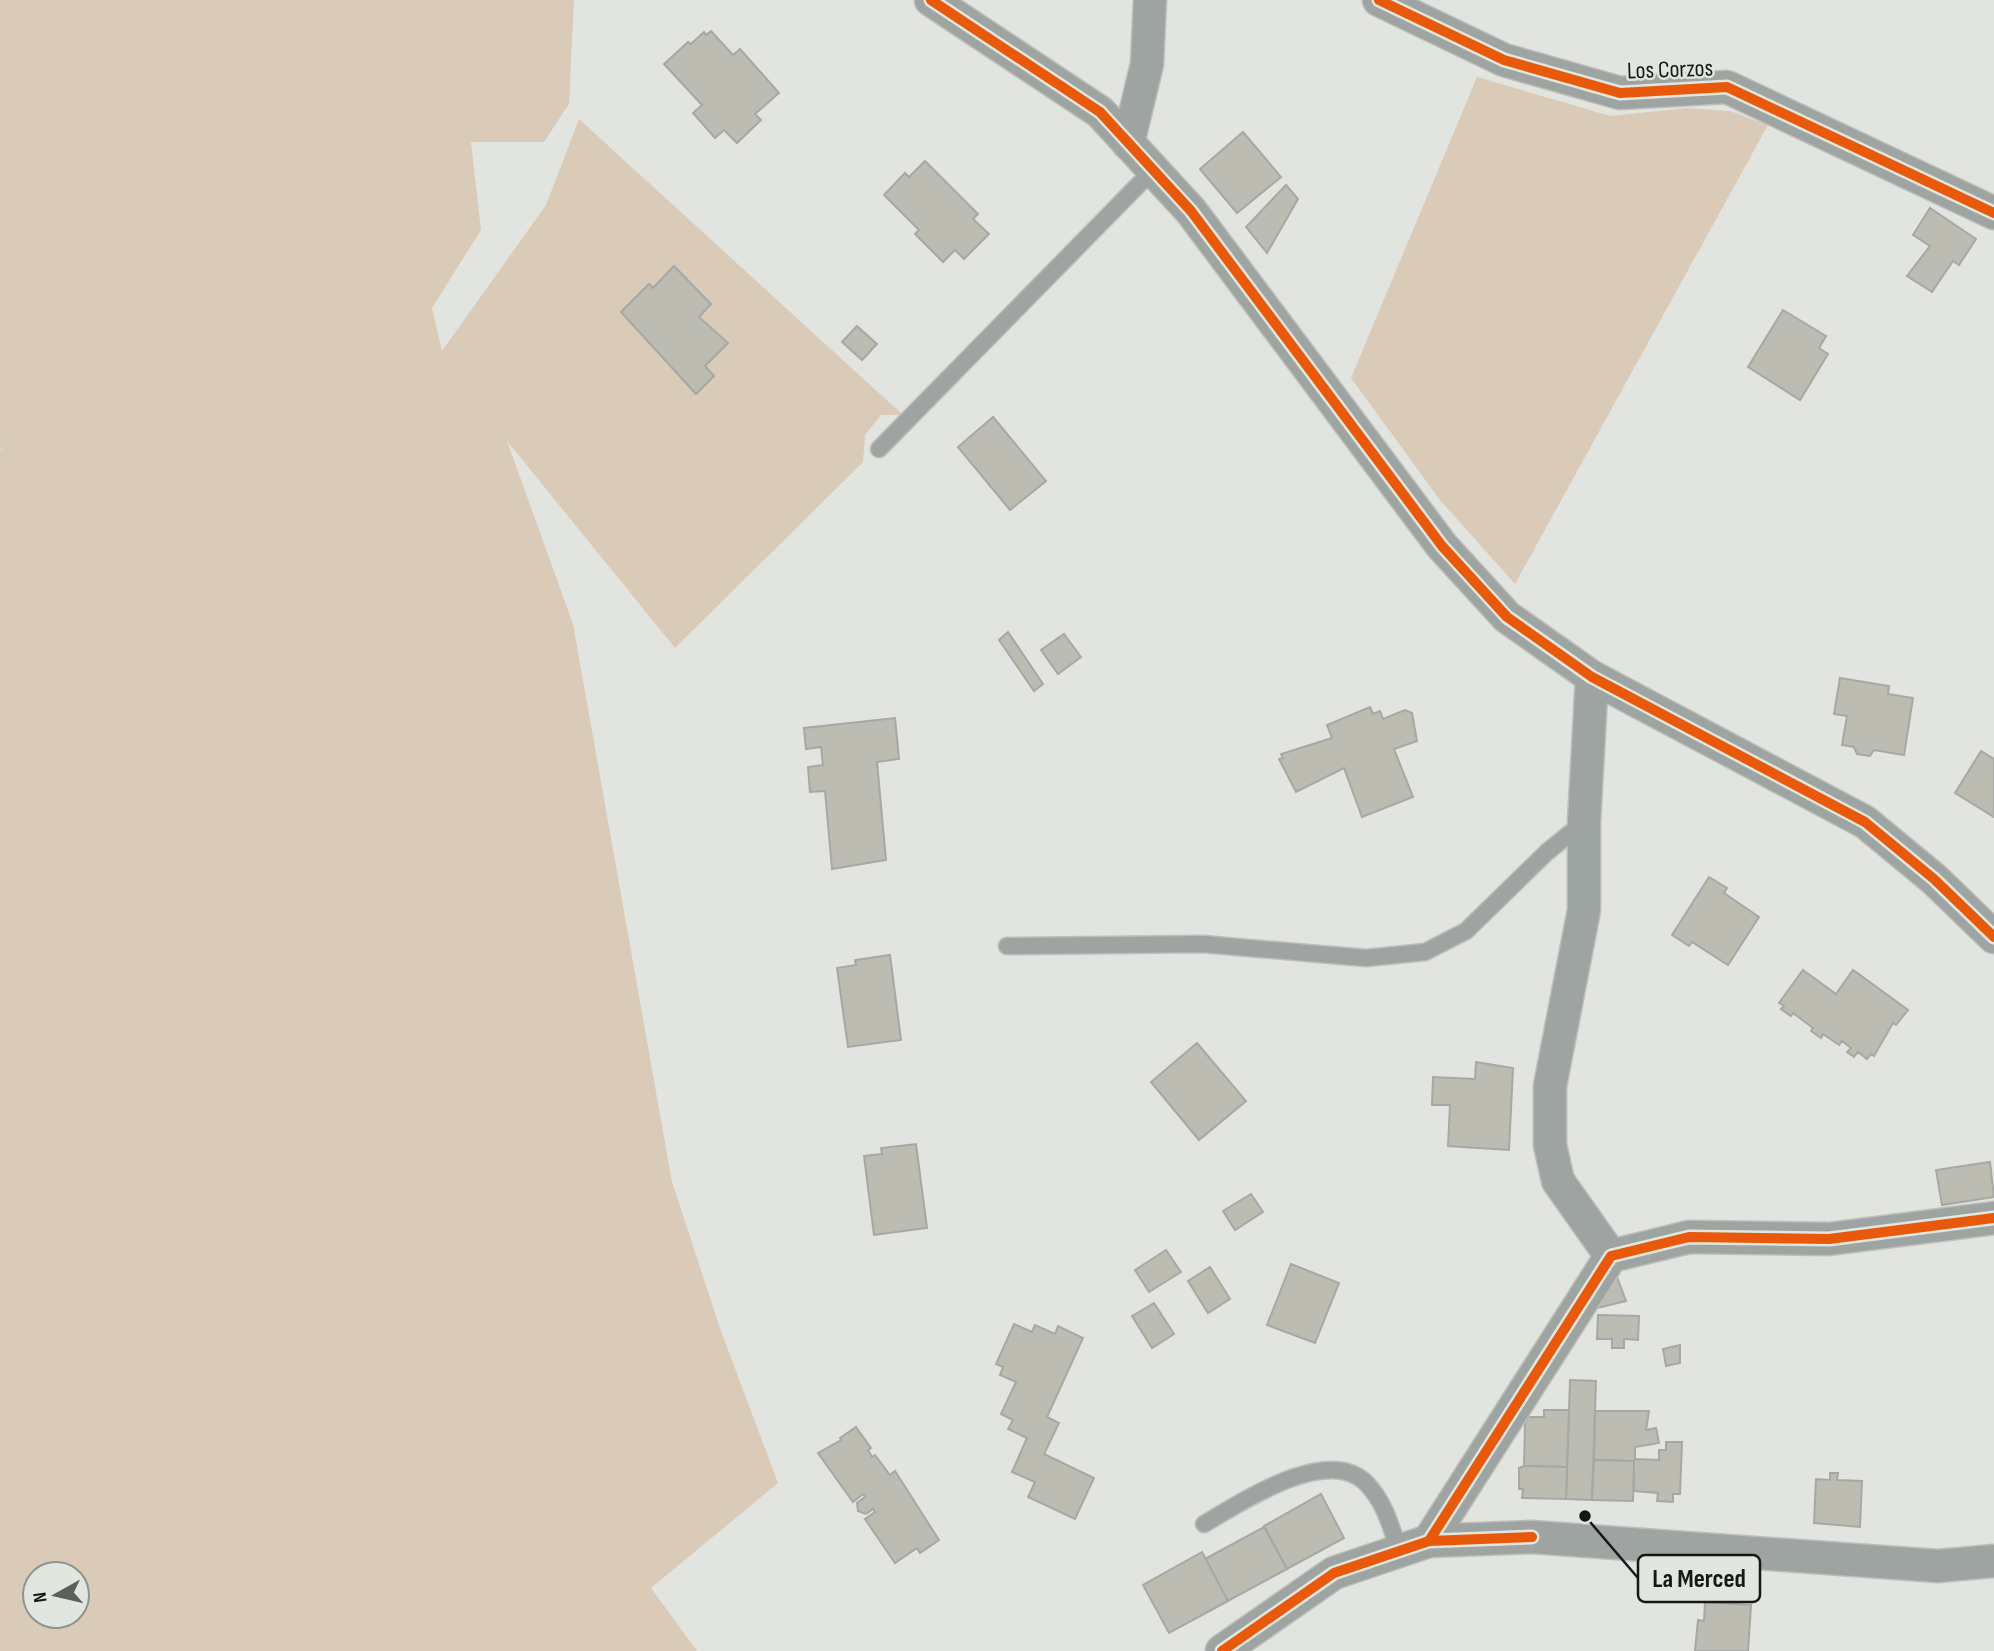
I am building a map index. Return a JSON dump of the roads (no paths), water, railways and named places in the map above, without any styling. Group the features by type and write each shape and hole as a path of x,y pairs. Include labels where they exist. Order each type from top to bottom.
{"street":[{"path":"931,0 1100,111 1191,211 1442,546 1507,617 1592,677 1865,822 1934,879 1994,936"},
{"name":"Los Corzos","path":"1379,0 1504,60 1620,93 1727,88 1994,213"},
{"path":"1128,143 1147,64 1156,1"},
{"path":"1592,677 1584,822 1584,910 1550,1086 1550,1145 1559,1181 1611,1256"},
{"path":"1429,1541 1611,1256 1689,1237 1829,1239 1994,1218"},
{"path":"1223,1651 1334,1573 1429,1541 1532,1537 1938,1566 1994,1561"}],"lane":[{"path":"879,449 1153,170"},
{"path":"1007,946 1214,944 1366,958 1425,952 1466,931 1547,852 1584,822"},
{"path":"1204,1524 1281,1480 1333,1469 1365,1481 1385,1509 1399,1551"}],"place":[{"name":"La Merced","path":"1585,1516"}]}
